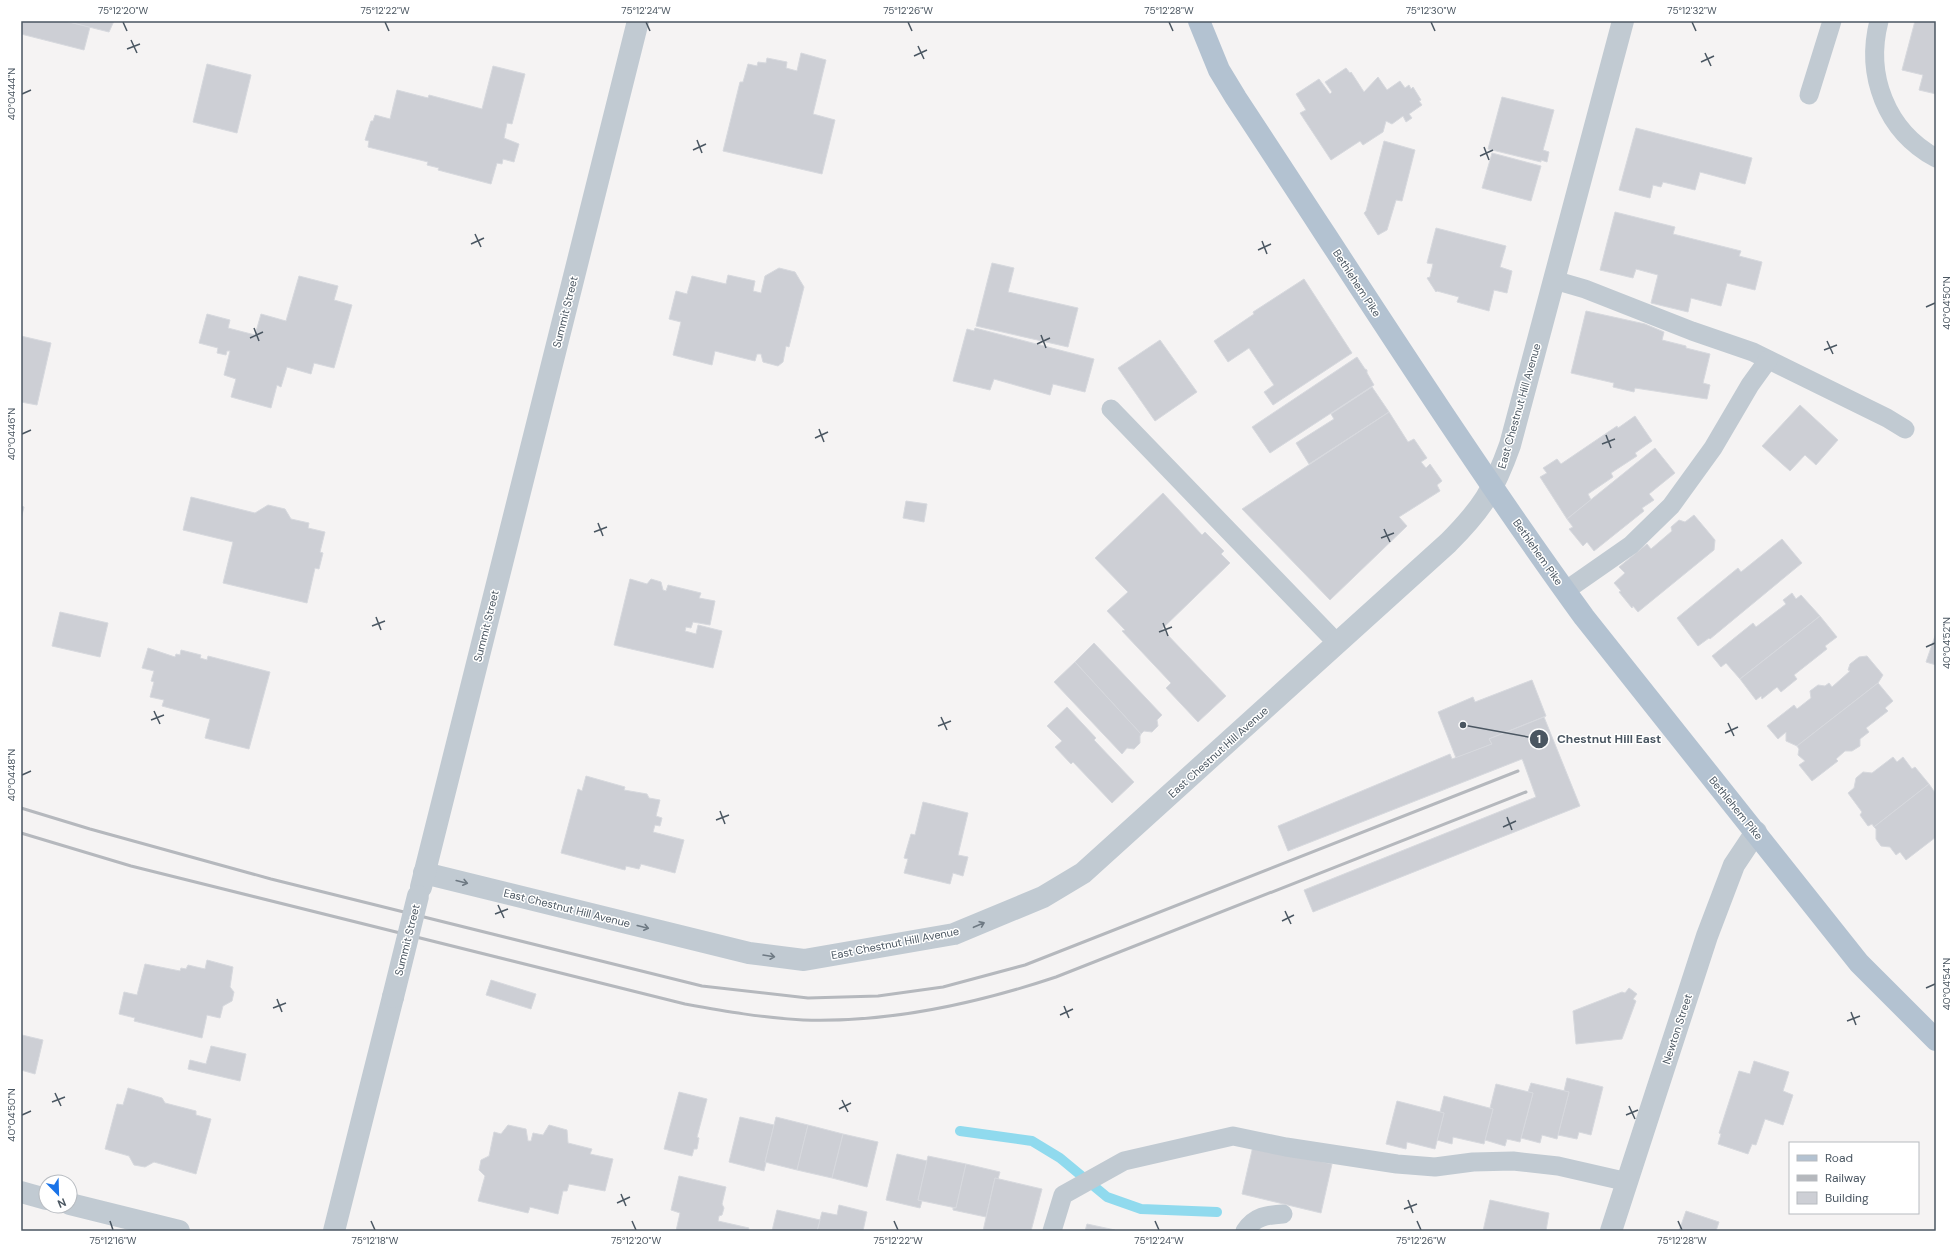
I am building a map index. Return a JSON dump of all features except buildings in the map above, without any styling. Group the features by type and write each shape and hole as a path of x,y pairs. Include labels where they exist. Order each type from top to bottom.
{"main road":[{"name":"Bethlehem Pike","path":"1199,21 1219,70 1236,98 1493,488 1584,618 1859,963 1936,1040"}],"street":[{"name":"Summit Street","path":"334,1231 638,21"},
{"name":"East Chestnut Hill Avenue","path":"424,873 749,953 804,960 954,934 1043,897 1083,873 1448,543 1474,516 1493,488 1510,445 1623,21"},
{"name":"Newton Street","path":"1611,1231 1720,899 1734,865 1756,832"},
{"path":"21,1192 38,1197"},
{"path":"78,1206 179,1231"}],"lane":[{"path":"1809,95 1832,21"},
{"path":"1879,21 1874,55 1877,84 1887,108 1902,131 1923,151 1936,158"},
{"path":"1554,280 1585,289 1692,331 1753,352 1887,418 1905,429"},
{"path":"1565,591 1631,545 1670,506 1713,448 1750,385 1768,360"},
{"path":"1111,408 1337,643"},
{"path":"1052,1231 1063,1195 1124,1161 1233,1136 1397,1164 1435,1167 1473,1162 1514,1161 1558,1166 1628,1182"},
{"path":"1244,1231 1248,1226 1263,1216 1284,1214"}],"waterway":[{"path":"960,1131 1032,1141 1060,1158 1107,1197 1141,1209 1217,1212"}],"railway":[{"path":"21,808 90,829 271,879 702,986 808,998 878,996 943,987 1025,965 1518,771"},
{"path":"21,833 131,866 685,1004 773,1018 835,1020 899,1015 931,1010 994,996 1056,977 1526,792"}],"place":[{"name":"Chestnut Hill East","path":"1463,725"}]}
